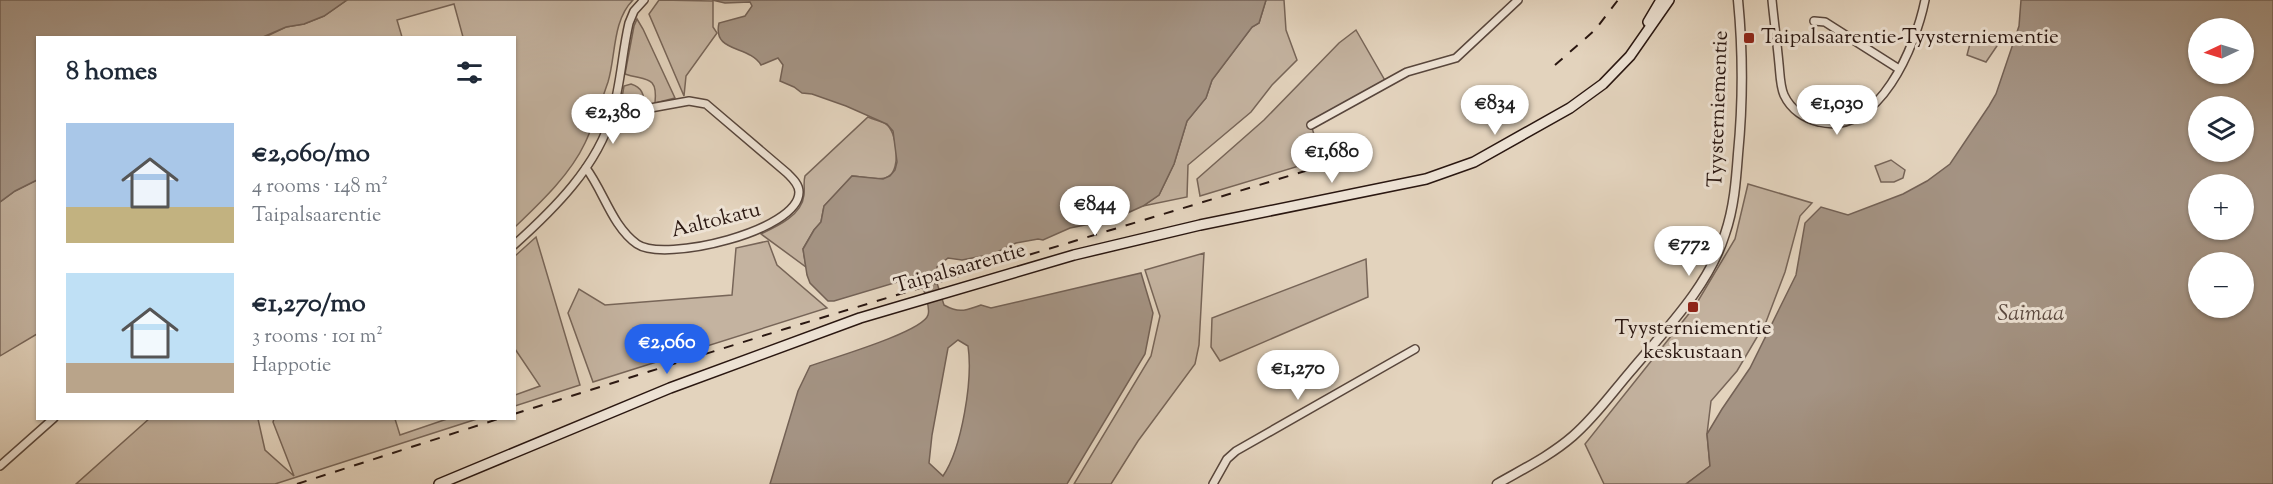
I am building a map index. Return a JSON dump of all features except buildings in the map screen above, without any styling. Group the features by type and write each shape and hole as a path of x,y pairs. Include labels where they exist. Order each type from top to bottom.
{"main road":[{"name":"Taipalsaarentie","path":"1570,108 1627,53 1661,0"},
{"name":"Taipalsaarentie","path":"439,484 737,362 860,318 952,289 1074,255 1200,225 1426,178 1474,162 1570,108 1603,84 1623,63 1669,0"}],"street":[{"path":"516,243 540,222 586,168 606,130 612,115 629,23 634,11 644,0"},
{"path":"1311,125 1407,72 1456,58 1518,0"},
{"name":"Tyysterniementie","path":"1497,484 1549,454 1594,416 1698,287 1713,262 1725,237 1733,209 1736,179 1742,106 1742,38 1738,0"},
{"path":"1772,0 1784,95 1794,109 1807,119 1840,124 1858,118 1892,83 1919,24 1925,0"},
{"path":"1814,21 1825,22 1899,69"},
{"name":"Aaltokatu","path":"586,168 625,233 638,245 650,250 694,248 764,228 779,220 795,205 799,192 788,172 706,104 690,101 612,115"},
{"path":"1213,484 1227,459 1236,451 1415,349"},
{"path":"0,466 52,420"}],"shaded area":[{"path":"347,0 633,0 621,18 608,82 579,155 563,177 516,226 516,36 463,36 454,4 397,20 402,36 267,36 286,27 304,24 324,16"},
{"path":"659,0 713,1 713,27 717,33 686,76 684,96 649,14"},
{"path":"1266,0 1284,0 1286,30 1297,60 1272,85 1251,112 1188,165 1187,197 1143,206 1159,195 1174,164 1187,121 1206,98 1212,80 1252,27 1259,23"},
{"path":"637,19 675,98 655,103 655,88 652,83 625,74"},
{"path":"1356,30 1387,84 1311,125 1322,159 1200,196 1197,179 1264,120 1339,43"},
{"path":"1972,36 1999,43 1986,62 1967,55"},
{"path":"631,84 642,92 642,105 632,109 620,109 624,86"},
{"path":"868,117 886,124 893,134 896,158 893,172 881,179 852,176 824,206 821,222 803,249 806,267 761,234 794,214 802,202 805,176"},
{"path":"1891,160 1905,170 1903,178 1894,182 1881,182 1875,166"},
{"path":"36,180 36,335 0,356 0,202"},
{"path":"1748,184 1812,203 1800,216 1785,272 1766,322 1737,371 1711,401 1707,434 1710,466 1686,484 1604,484 1585,444 1695,306 1735,239"},
{"path":"536,237 580,385 516,406 516,395 540,386 516,350 516,255"},
{"path":"768,241 777,265 827,308 593,382 568,313 579,289 605,305 732,295 736,248"},
{"path":"1204,253 1199,345 1195,364 1138,441 1111,484 1074,484 1151,356 1160,316 1145,270"},
{"path":"1366,259 1368,297 1220,361 1211,347 1212,318"},
{"path":"148,420 258,420 265,450 294,476 274,420 395,420 400,435 444,420 474,420 275,484 76,484"}],"water":[{"path":"0,0 347,0 324,16 304,24 286,27 265,36 36,36 36,180 0,202"},
{"path":"712,0 1266,0 1259,23 1252,27 1212,80 1206,98 1187,121 1174,164 1159,195 1143,206 1112,220 1096,220 1043,240 1016,243 993,254 962,260 948,258 937,267 936,280 944,305 959,310 981,305 991,308 1141,273 1153,313 1145,354 1067,484 770,484 798,391 810,366 910,329 922,322 928,315 929,308 923,288 914,277 834,301 828,301 810,283 803,249 821,222 824,206 852,176 883,179 890,176 897,162 893,131 887,124 846,106 812,94 802,93 780,81 783,65 778,58 761,65 748,54 726,44 718,33 719,23 745,16 752,6 750,2 725,3","holes":["958,340 968,346 969,376 965,413 956,449 943,476 929,463 948,348"]},
{"name":"Saimaa","path":"2021,0 2273,0 2273,484 1686,484 1710,466 1707,434 1750,368 1796,275 1805,223 1821,207 1848,215 1903,194 1927,181 1950,164 1996,94 2019,26"}],"railway":[{"path":"1555,65 1595,30 1618,0"},
{"path":"516,413 1325,165"},
{"path":"297,484 495,420"}],"place":[{"name":"Taipalsaarentie-Tyysterniementie","path":"1749,38"},
{"name":"Tyysterniementie keskustaan","path":"1693,307"}]}
